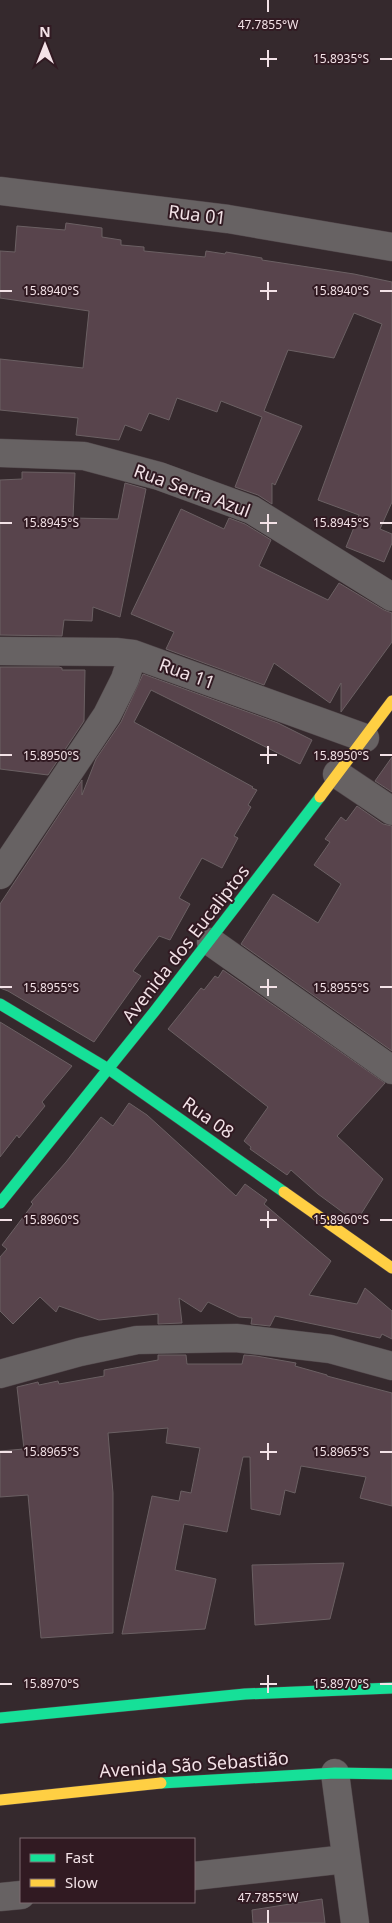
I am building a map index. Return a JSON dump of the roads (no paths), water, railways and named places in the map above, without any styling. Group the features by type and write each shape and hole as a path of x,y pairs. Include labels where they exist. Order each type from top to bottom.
{"street":[{"name":"Rua 01","path":"0,191 228,219 392,247"},
{"name":"Rua Serra Azul","path":"0,453 84,456 159,476 252,510 392,597"},
{"name":"Rua 11","path":"0,651 116,652 132,654 365,738"},
{"path":"0,875 107,715 125,679 132,654"},
{"name":"Avenida dos Eucaliptos","path":"0,1203 110,1070 211,942 392,700"},
{"path":"337,774 392,811"},
{"path":"211,942 392,1070"},
{"name":"Rua 08","path":"0,1004 110,1070 392,1268"},
{"path":"0,1374 80,1352 138,1340 236,1338 330,1349 392,1366"},
{"path":"0,1718 272,1693 354,1688 392,1688"},
{"path":"335,1773 355,1923"},
{"name":"Avenida São Sebastião","path":"0,1800 160,1783 335,1773 392,1774"},
{"path":"195,1876 346,1858"},
{"path":"0,1898 20,1895"}]}
